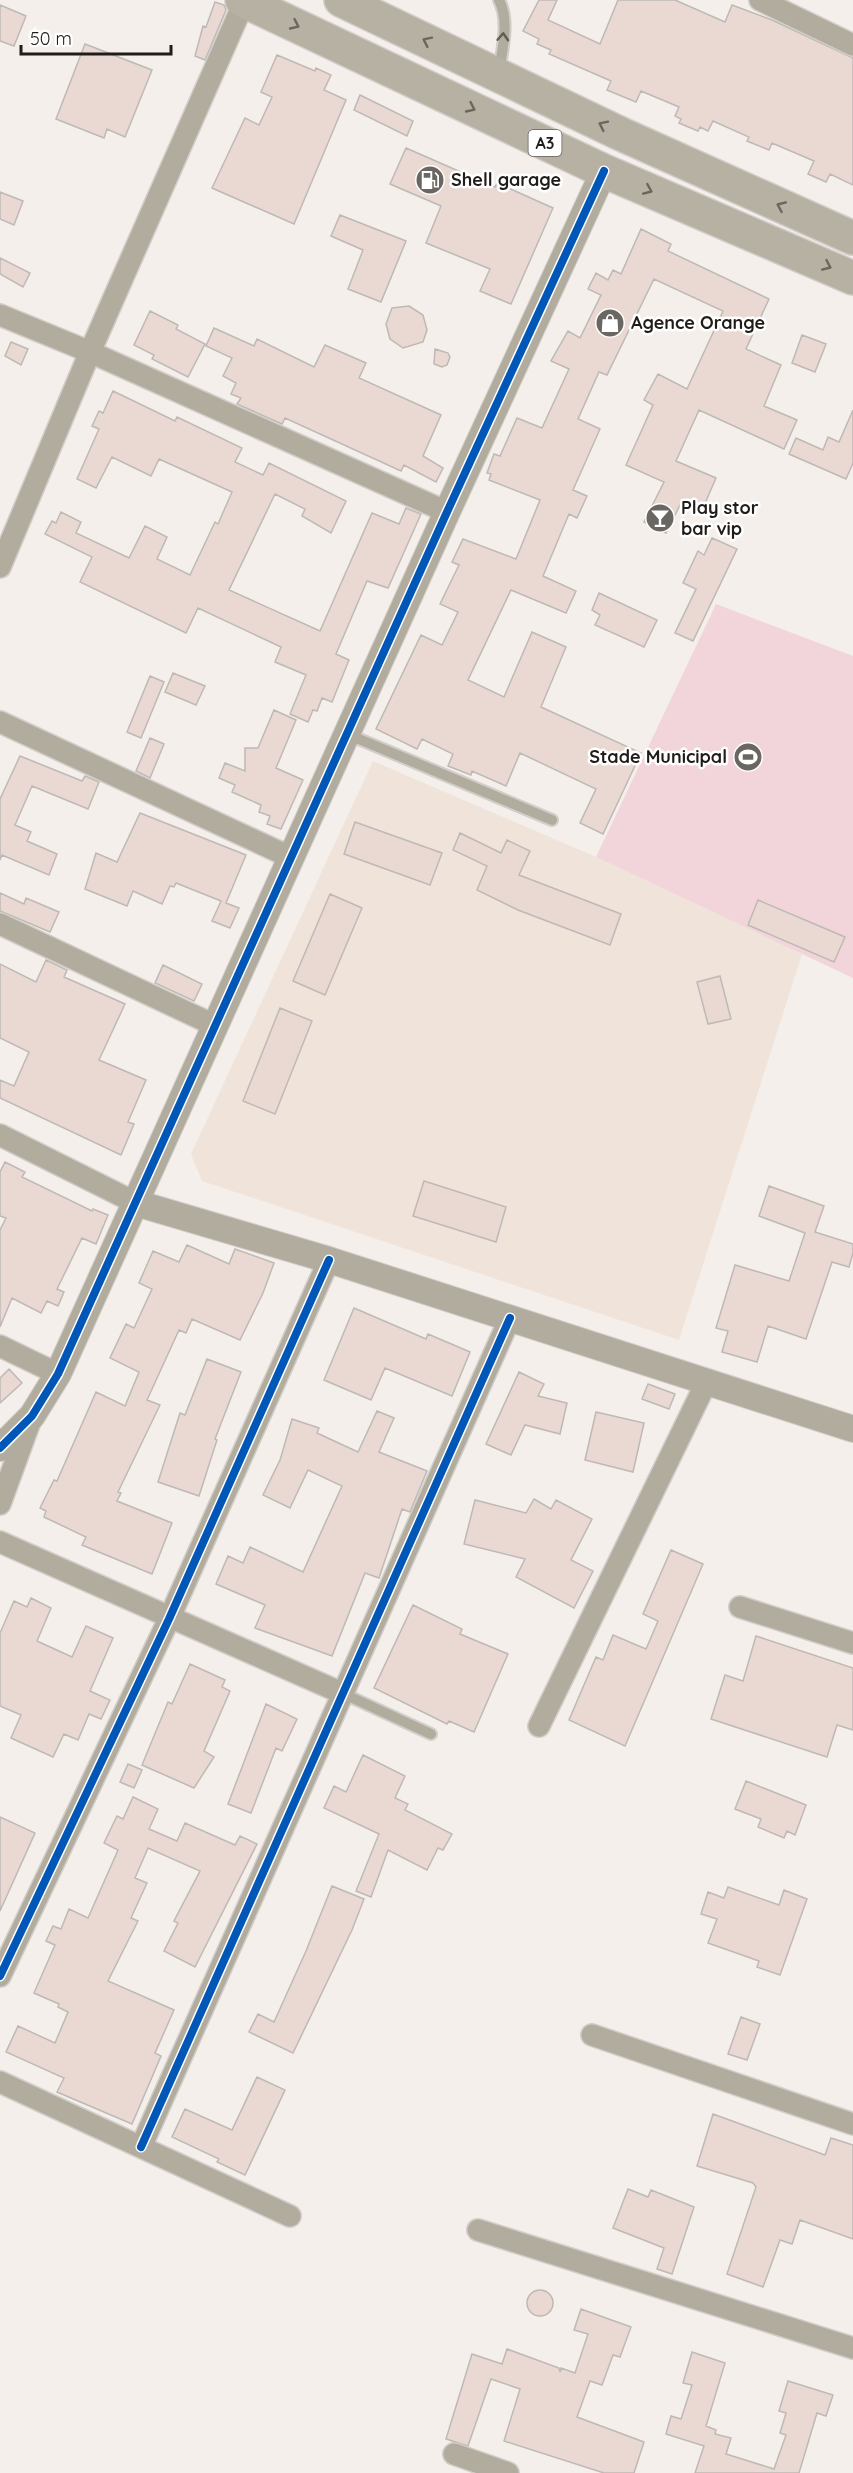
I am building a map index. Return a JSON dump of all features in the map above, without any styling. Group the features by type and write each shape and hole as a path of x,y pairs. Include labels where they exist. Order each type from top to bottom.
{"highway":[{"name":"A3","path":"244,0 604,171 853,278"},
{"name":"A3","path":"356,3 498,75 853,238"}],"street":[{"path":"0,567 90,352 244,0"},
{"path":"760,0 853,45"},
{"path":"0,1504 32,1416 58,1374 447,512 604,171"},
{"path":"0,315 90,352 447,512"},
{"path":"0,722 292,858"},
{"path":"0,924 216,1026"},
{"path":"0,1135 136,1203 510,1317 706,1383 853,1429"},
{"path":"0,1976 170,1619 329,1260"},
{"path":"141,2147 510,1317"},
{"path":"0,1346 58,1374"},
{"path":"539,1726 706,1383"},
{"path":"0,1448 32,1416"},
{"path":"0,1542 344,1694"},
{"path":"740,1607 853,1643"},
{"path":"592,2035 853,2124"},
{"path":"0,2082 290,2216"},
{"path":"478,2230 853,2348"},
{"path":"454,2454 508,2473"}],"lane":[{"path":"498,75 504,36 502,6 499,0"},
{"path":"347,734 552,819"},
{"path":"344,1694 431,1734"}],"shaded area":[{"name":"Stade Municipal","path":"716,604 853,656 853,978 596,857"},
{"path":"373,761 596,857 802,954 679,1340 202,1181 191,1154"}],"building":[{"path":"539,0 557,0 548,20 600,44 618,0 675,0 725,22 732,5 772,20 853,58 853,185 830,174 826,182 808,174 814,161 772,143 769,150 747,141 749,137 713,121 708,131 700,127 698,131 679,123 681,119 675,116 679,107 641,91 636,102 607,90 611,81 549,54 551,50 537,44 539,39 523,31"},
{"path":"215,2 224,5 226,10 205,60 195,56 203,26 206,27"},
{"path":"0,5 26,16 14,46 0,41"},
{"path":"85,44 152,70 125,137 107,129 104,138 56,119"},
{"path":"277,55 315,71 316,68 331,75 324,90 346,100 294,224 212,188 245,118 259,125 272,97 261,92"},
{"path":"360,95 413,121 407,136 354,110"},
{"path":"406,148 495,187 497,183 553,208 511,304 480,291 490,269 426,243 441,206 390,184"},
{"path":"0,192 23,201 14,225 0,219"},
{"path":"340,215 406,241 381,302 348,289 363,250 331,236"},
{"path":"641,229 671,244 668,251 769,299 746,349 781,365 764,406 797,420 784,449 699,410 676,461 716,478 703,508 683,499 666,533 644,522 664,482 626,465 653,405 644,400 658,374 687,389 723,311 654,279 607,375 599,372 578,419 600,429 573,490 587,496 577,518 569,514 543,576 576,591 566,613 511,590 468,680 504,697 532,632 566,647 541,707 641,753 603,834 580,823 596,789 520,753 506,786 472,771 471,775 448,766 453,754 422,739 417,749 376,729 421,635 442,645 458,612 440,604 459,565 452,562 463,539 516,559 540,500 489,480 491,474 487,473 494,454 500,456 517,418 542,428 569,369 551,361 568,331 580,338 601,295 588,289 596,273 608,280 613,270 621,274"},
{"path":"0,258 30,273 23,287 0,274"},
{"path":"409,306 423,315 427,330 423,342 403,348 390,339 386,324 392,308"},
{"path":"150,311 178,325 176,329 205,344 188,377 152,359 154,355 134,345"},
{"path":"214,328 254,346 257,339 314,367 325,345 366,363 359,378 441,415 423,456 443,468 436,482 404,465 401,471 285,418 282,424 237,404 241,398 231,394 236,383 223,376 232,358 206,346"},
{"path":"802,335 826,344 815,372 792,363"},
{"path":"11,342 28,349 21,365 5,356"},
{"path":"435,349 448,353 450,357 447,365 442,367 434,364"},
{"path":"113,391 175,421 177,417 242,448 235,462 263,475 269,463 346,501 331,533 302,516 305,509 275,494 229,590 320,631 372,513 399,524 406,508 421,514 388,588 367,581 336,654 349,660 332,702 322,698 317,711 313,710 308,722 290,714 306,675 275,662 281,647 198,608 186,633 80,582 92,557 45,534 52,521 56,523 61,512 81,522 76,533 129,558 145,526 167,537 157,559 190,575 215,522 218,524 232,492 159,459 151,476 112,457 96,488 77,479 99,429 92,426 99,411 103,413"},
{"path":"853,410 853,463 846,479 789,454 796,438 823,450 828,437 839,442"},
{"path":"712,538 737,549 693,641 675,633 696,589 683,583 698,551 704,555"},
{"path":"599,593 657,620 644,647 595,625 600,615 592,610"},
{"path":"173,673 205,686 196,705 165,692"},
{"path":"150,676 164,682 141,738 127,732"},
{"path":"274,710 296,720 276,768 303,780 281,829 267,824 270,816 259,812 261,805 232,792 235,785 219,778 225,763 245,771 245,748 258,748"},
{"path":"150,738 164,744 150,778 136,771"},
{"path":"20,756 82,781 85,776 99,782 88,809 32,786 15,825 31,832 27,841 57,854 49,875 2,855 0,860 0,799"},
{"path":"140,813 246,855 226,903 239,908 230,928 212,921 221,901 176,883 174,887 170,886 162,904 133,891 127,906 85,889 96,853 117,862"},
{"path":"355,822 442,853 430,885 344,854"},
{"path":"460,833 501,853 507,840 530,851 519,875 621,914 610,945 518,910 477,890 487,866 453,850"},
{"path":"0,893 24,904 26,898 59,912 50,932 0,911"},
{"path":"330,894 362,908 325,995 293,981"},
{"path":"758,900 845,937 834,962 748,925"},
{"path":"46,960 67,970 64,977 125,1004 99,1060 146,1080 128,1122 134,1124 121,1155 0,1098 0,1080 14,1086 29,1052 0,1038 0,964 36,982"},
{"path":"163,965 202,984 194,1001 155,983"},
{"path":"720,976 731,1019 708,1024 697,982"},
{"path":"280,1008 312,1021 275,1114 243,1101"},
{"path":"5,1162 25,1172 22,1177 92,1211 93,1209 108,1215 96,1244 82,1238 57,1289 64,1292 58,1306 47,1301 41,1313 12,1298 0,1327 0,1230 6,1218 0,1216 0,1172"},
{"path":"424,1181 506,1207 496,1242 413,1216"},
{"path":"769,1186 824,1206 815,1232 853,1244 853,1253 849,1267 832,1262 806,1339 768,1326 757,1362 722,1352 728,1331 716,1328 735,1265 789,1281 805,1233 759,1216"},
{"path":"187,1245 229,1264 235,1249 274,1263 263,1293 240,1340 192,1319 186,1333 179,1330 147,1400 160,1405 118,1492 121,1493 117,1501 172,1523 152,1574 82,1545 86,1537 44,1517 46,1511 40,1508 54,1480 57,1481 96,1392 125,1406 139,1372 110,1358 126,1324 134,1328 152,1289 139,1283 153,1251 179,1262"},
{"path":"354,1308 426,1339 428,1334 470,1352 452,1396 385,1368 371,1400 324,1380"},
{"path":"207,1359 241,1372 215,1439 217,1440 199,1496 158,1482 180,1413 185,1415"},
{"path":"9,1369 22,1383 0,1403 0,1378"},
{"path":"519,1372 544,1384 538,1396 567,1403 560,1434 525,1425 511,1455 486,1444"},
{"path":"648,1384 675,1394 669,1409 642,1399"},
{"path":"377,1411 394,1418 379,1452 427,1471 410,1512 402,1509 379,1578 365,1573 332,1656 255,1628 265,1605 216,1584 228,1556 243,1563 250,1547 303,1572 342,1486 308,1470 290,1508 263,1495 280,1460 292,1419 319,1428 317,1433 358,1452"},
{"path":"596,1412 644,1423 633,1472 585,1460"},
{"path":"534,1499 551,1509 556,1500 592,1519 571,1560 593,1571 574,1608 516,1577 525,1559 464,1544 475,1500 526,1513"},
{"path":"671,1550 703,1564 625,1746 569,1720 596,1657 603,1660 613,1635 646,1649 658,1621 643,1614"},
{"path":"31,1598 51,1608 37,1641 72,1657 86,1626 113,1638 90,1691 110,1700 101,1719 89,1714 78,1740 64,1734 53,1757 11,1738 21,1715 0,1706 0,1633 14,1601 27,1607"},
{"path":"413,1605 462,1629 460,1634 508,1654 474,1732 449,1721 447,1724 374,1688"},
{"path":"756,1636 853,1668 853,1730 837,1725 827,1757 711,1719 725,1675 743,1681"},
{"path":"190,1664 225,1680 222,1687 230,1691 204,1751 214,1757 194,1788 142,1765 168,1702 172,1704"},
{"path":"266,1704 297,1719 282,1751 276,1748 251,1813 228,1804"},
{"path":"363,1755 405,1776 395,1798 408,1804 405,1810 452,1834 443,1850 438,1848 427,1870 388,1850 371,1897 356,1891 379,1834 324,1808 334,1786 346,1792"},
{"path":"128,1764 142,1770 134,1788 120,1782"},
{"path":"746,1781 806,1805 795,1835 787,1831 784,1838 758,1827 761,1819 735,1809"},
{"path":"133,1797 158,1809 149,1829 177,1841 185,1823 235,1845 240,1836 257,1844 195,1967 164,1951 178,1923 174,1921 200,1871 148,1848 135,1878 147,1883 131,1918 138,1921 108,1981 174,2010 155,2053 161,2056 132,2124 57,2092 64,2078 6,2052 18,2026 55,2043 68,2012 58,2007 59,2004 34,1993 55,1945 46,1941 53,1926 61,1929 69,1909 88,1918 118,1850 104,1843 117,1816 123,1819"},
{"path":"0,1817 35,1833 0,1911"},
{"path":"332,1886 364,1899 352,1930 293,2053 249,2032 258,2014 274,2022"},
{"path":"728,1887 779,1905 784,1890 807,1899 780,1975 757,1967 759,1961 708,1943 717,1919 701,1914 708,1892 724,1898"},
{"path":"741,2017 760,2024 747,2060 728,2054"},
{"path":"257,2077 285,2090 245,2175 217,2162 219,2159 172,2137 185,2109 232,2130"},
{"path":"713,2114 825,2155 831,2138 853,2145 853,2239 800,2220 792,2244 780,2240 763,2287 727,2274 756,2187 753,2183 697,2166"},
{"path":"628,2189 648,2197 651,2190 694,2207 672,2274 657,2269 664,2248 613,2228"},
{"path":"540,2290 549,2294 553,2303 549,2312 540,2316 531,2312 527,2303 531,2294"},
{"path":"581,2309 631,2327 620,2357 613,2355 602,2385 590,2381 577,2417 644,2442 634,2473 604,2473 504,2441 520,2389 491,2379 468,2446 446,2439 472,2354 502,2364 507,2349 559,2368 560,2372 561,2368 575,2373 588,2334 574,2330"},
{"path":"692,2352 725,2363 706,2426 716,2430 715,2434 731,2438 726,2454 774,2469 786,2435 780,2433 786,2413 779,2411 788,2381 833,2395 826,2416 817,2413 799,2473 695,2473 704,2446 666,2434 671,2416 681,2419 692,2385 683,2383"}],"cycle path":[{"path":"0,1448 32,1416 58,1374 447,512 604,171"},
{"path":"0,1976 169,1619 329,1260"},
{"path":"141,2147 510,1318"}],"place":[{"name":"Shell garage","path":"430,180"},
{"name":"Agence Orange","path":"610,323"},
{"name":"Play stor bar vip","path":"660,518"},
{"name":"Stade Municipal","path":"748,757"}]}
